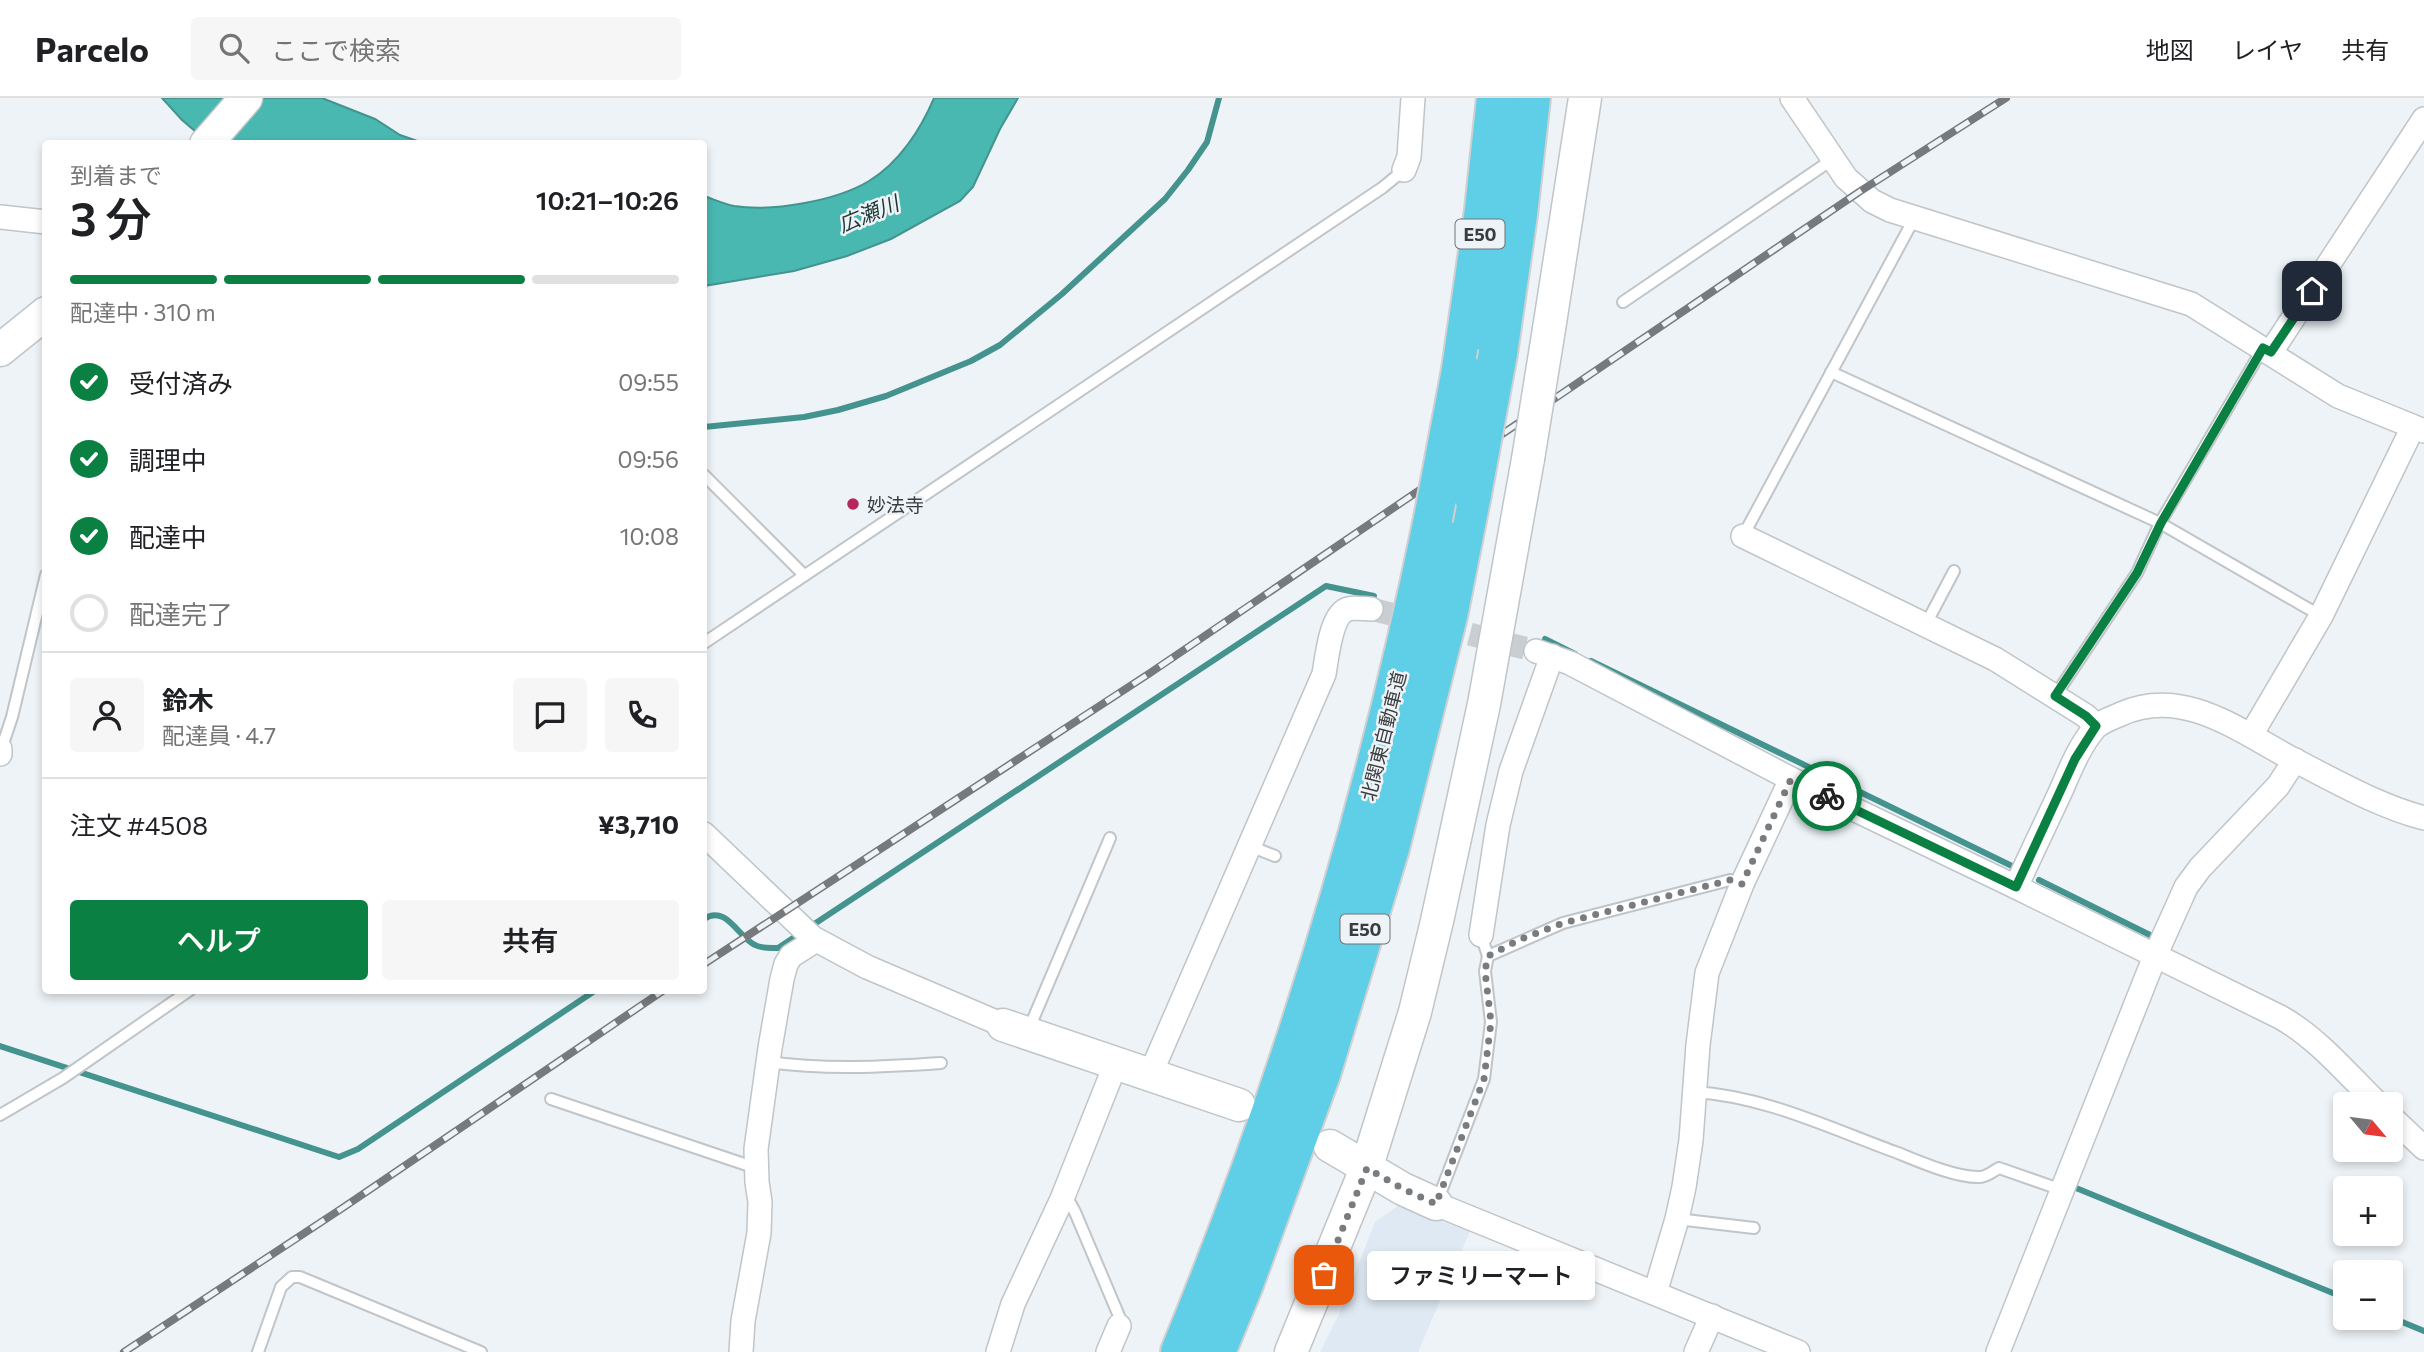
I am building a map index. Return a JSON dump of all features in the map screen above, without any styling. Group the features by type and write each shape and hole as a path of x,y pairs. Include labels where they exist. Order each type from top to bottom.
{"highway":[{"name":"北関東自動車道","path":"1180,1352 1258,1148 1333,923 1389,715 1415,610 1461,370 1484,210 1496,98"},
{"name":"北関東自動車道","path":"1216,1352 1244,1284 1321,1074 1390,848 1448,616 1472,494 1498,353 1531,98"}],"street":[{"path":"209,140 246,98"},
{"path":"1404,170 1409,157 1413,98"},
{"path":"1291,1352 1367,1168 1415,1012 1437,921 1484,704 1528,459 1585,98"},
{"path":"1792,98 1853,185 1872,201 1915,218 2191,303 2338,396 2418,429 2321,616 2251,735"},
{"path":"2267,350 2424,119"},
{"path":"0,217 42,222"},
{"path":"0,350 42,316"},
{"path":"1743,536 1995,659 2086,716 2096,726"},
{"path":"1150,1075 1324,674 1340,613 1350,608 1371,609"},
{"path":"1485,946 1496,836 1544,654 1570,663 1791,779 2293,1024 2365,1092"},
{"path":"2016,887 2075,759 2096,726 2149,704 2197,710 2251,735 2386,806 2424,817"},
{"path":"1998,1352 2155,956 2191,878 2278,786 2295,760"},
{"path":"1655,1293 1677,1219 1689,1151 1707,973 1742,884 1791,779"},
{"path":"707,837 817,940 867,967 1015,1030 1239,1105"},
{"path":"741,1352 743,1321 759,1233 757,1149 768,1062 786,964 791,956 817,940"},
{"path":"998,1352 1013,1304 1062,1199 1116,1063"},
{"path":"2403,1128 2424,1148"},
{"path":"1330,1146 1403,1189 1436,1204 1798,1352"},
{"path":"1696,1352 1712,1316"},
{"path":"1108,1352 1119,1326"}],"lane":[{"path":"1623,302 1833,159"},
{"path":"707,641 1371,196 1404,170"},
{"path":"1743,536 1915,218"},
{"path":"2055,696 2137,573 2161,523 2267,350"},
{"path":"1831,372 2161,523 2321,616"},
{"path":"707,478 804,575"},
{"path":"1926,624 1954,571"},
{"path":"0,751 12,717 42,592"},
{"path":"1015,1030 1110,838"},
{"path":"1250,846 1275,856"},
{"path":"1436,1204 1484,1079 1491,1022 1485,946 1521,939 1563,923 1730,880 1742,884"},
{"path":"0,1115 62,1078 184,994"},
{"path":"768,1062 790,1066 864,1068 941,1063"},
{"path":"1694,1092 1717,1093 1787,1111 1961,1174 1984,1177 1999,1168 2062,1190"},
{"path":"551,1099 747,1165 757,1164"},
{"path":"1062,1199 1070,1203 1075,1212 1119,1316 1119,1326"},
{"path":"1677,1219 1754,1228"},
{"path":"258,1352 281,1287 292,1277 311,1282 481,1352"}],"shaded area":[{"path":"1401,1204 1423,1215 1470,1231 1418,1352 1320,1352 1339,1314 1375,1222"}],"water":[{"path":"162,98 322,98 375,119 400,135 414,140 205,140"},
{"name":"広瀬川","path":"934,98 1018,98 973,187 960,201 891,239 847,256 794,271 707,286 707,197 734,206 766,207 803,203 839,194 880,174 899,155 923,122"}],"waterway":[{"path":"707,427 804,417 838,410 886,396 971,361 1000,345 1062,294 1165,199 1207,142 1219,98"},
{"path":"707,918 712,915 725,919 755,945 778,948 1326,586 1374,596"},
{"path":"1545,639 1575,654"},
{"path":"1591,661 2014,867"},
{"path":"2039,880 2152,936"},
{"path":"0,1046 339,1157 358,1149 590,994"},
{"path":"2076,1188 2333,1293"},
{"path":"2403,1322 2424,1331"}],"tunnel":[{"path":"1371,609 1536,651"}],"railway":[{"path":"707,962 1150,673 1859,192 2006,98"},
{"path":"124,1352 658,994"}],"way so far":[{"path":"1324,1275 1367,1168 1436,1204 1484,1079 1491,1022 1485,971 1488,956 1521,939 1563,923 1730,880 1742,884 1791,779 1827,796"}],"place":[{"name":"妙法寺","path":"853,504"},
{"name":"ファミリーマート","path":"1324,1275"}],"route":[{"path":"1827,796 2016,887 2075,759 2096,726 2086,716 2055,696 2137,573 2161,523 2263,348 2271,352 2312,291"}]}
